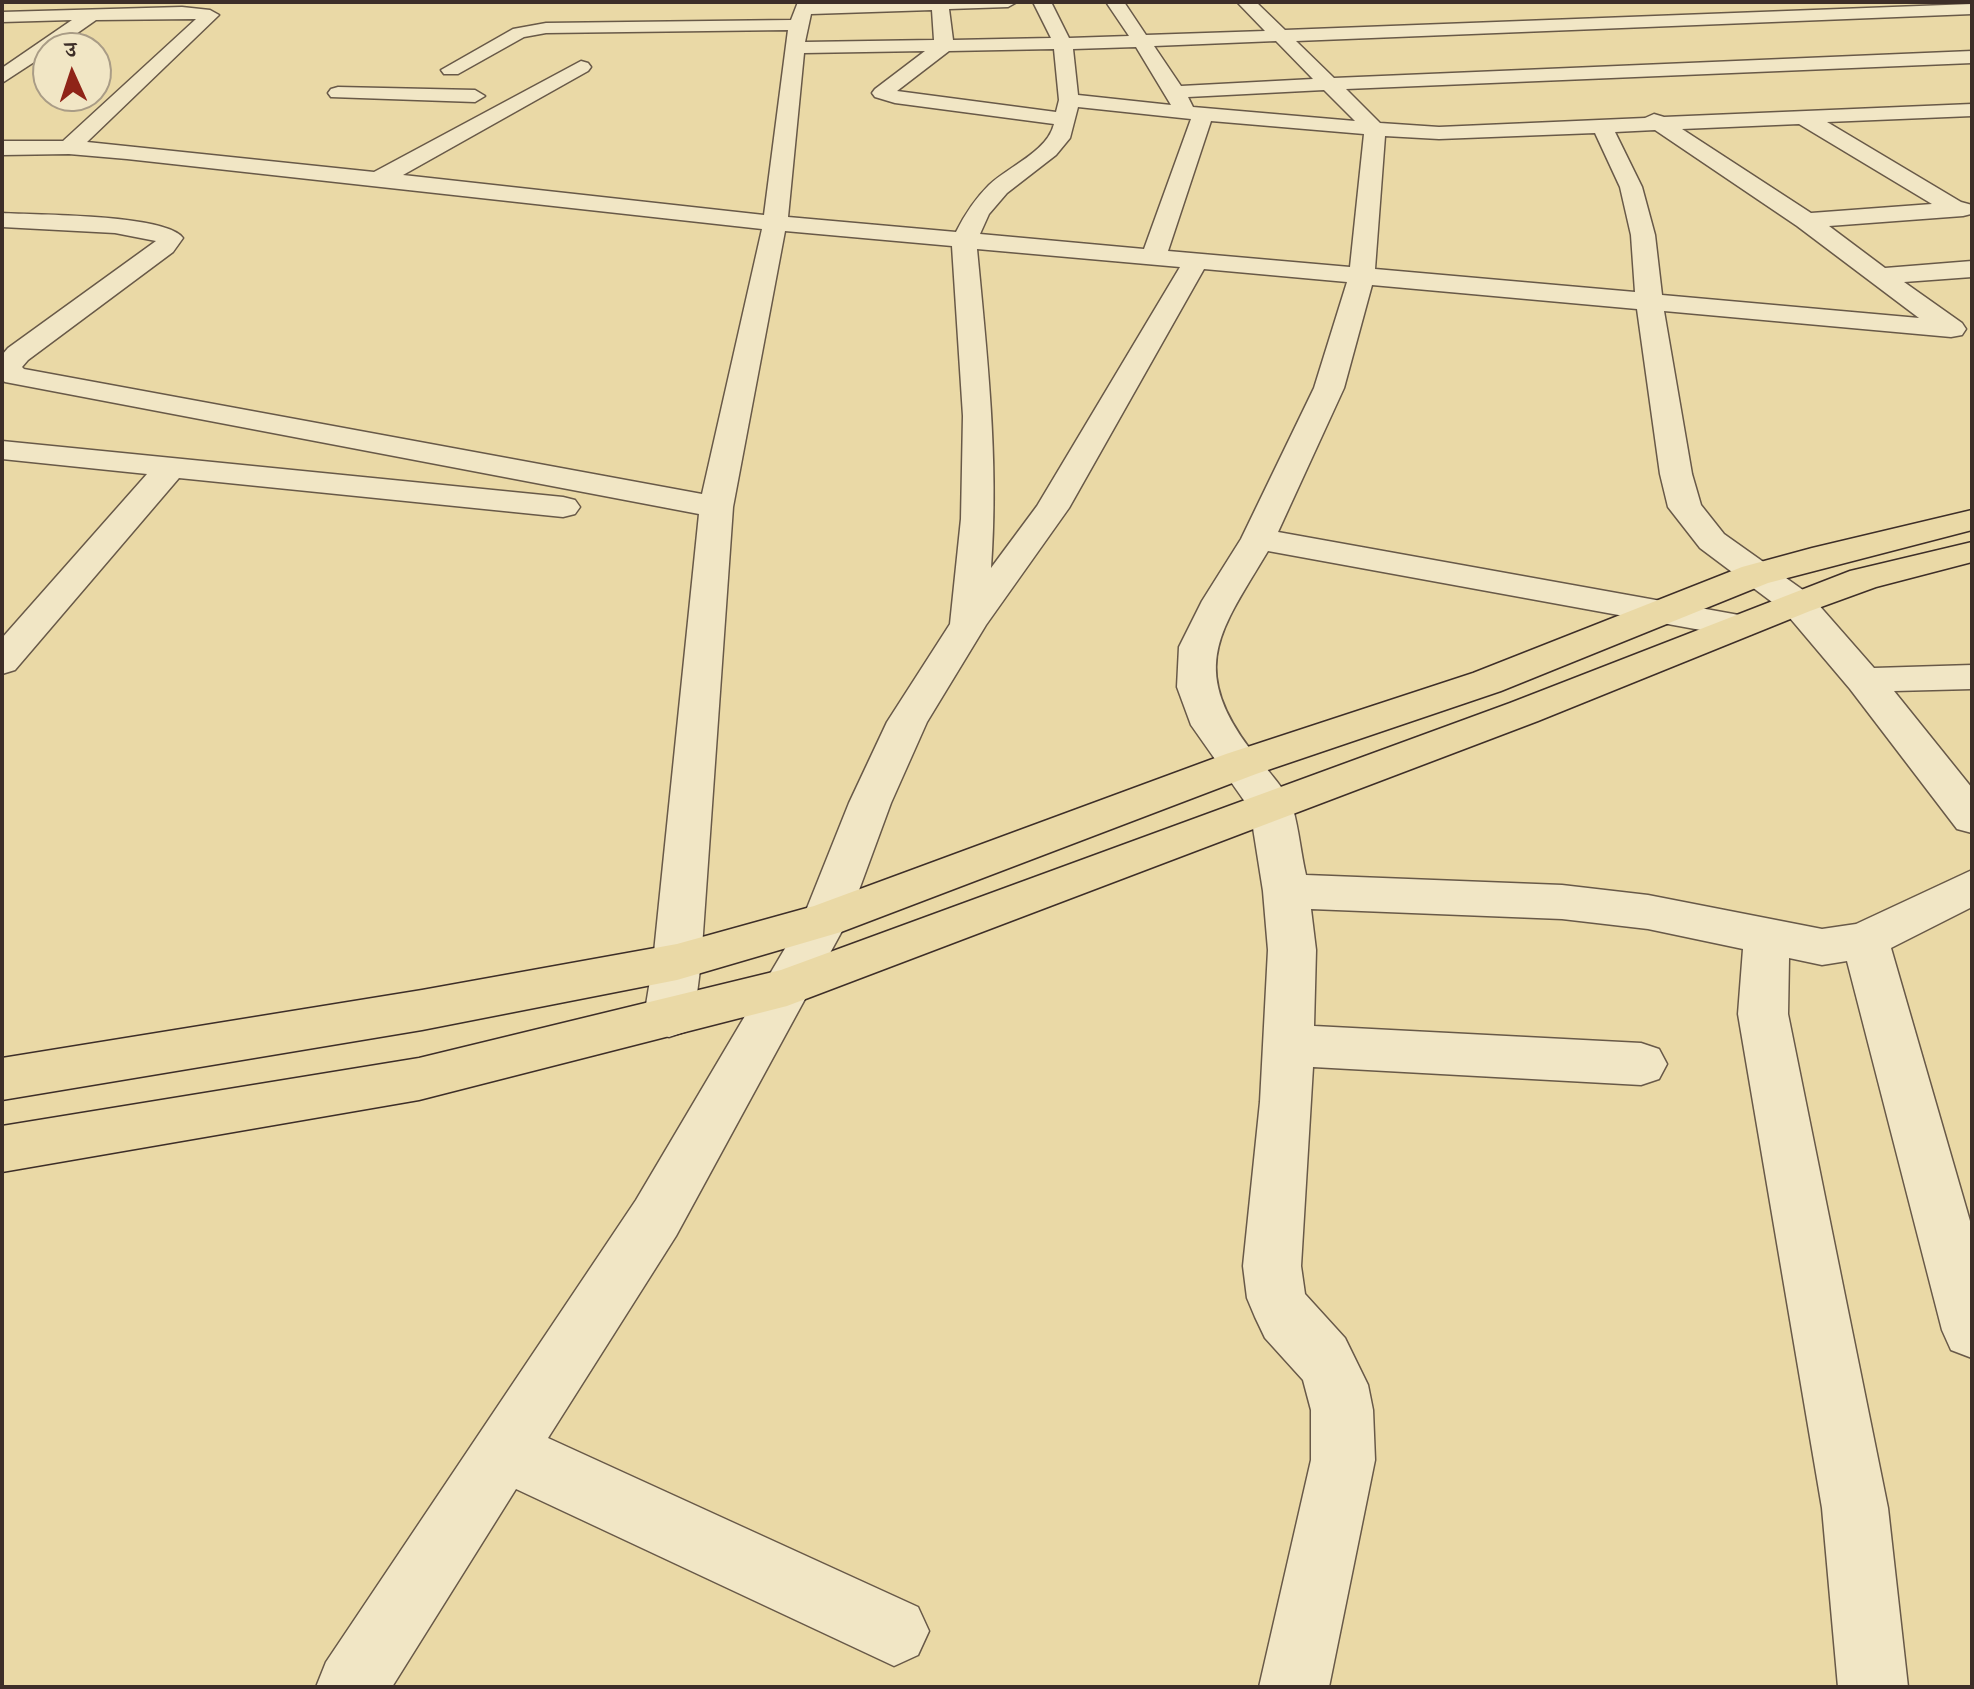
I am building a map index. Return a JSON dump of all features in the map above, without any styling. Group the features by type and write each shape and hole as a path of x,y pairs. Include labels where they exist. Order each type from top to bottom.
{"main road":[{"path":"9,1153 419,1079 787,987 1487,682 1755,575 1824,555 1972,520"},
{"path":"2,1079 422,1010 677,962 825,920 1256,785 1739,626 1863,579 1972,552"}],"street":[{"path":"51,16 68,2"},
{"path":"451,70 519,33 546,28 801,21 940,4 1008,2"},
{"path":"968,624 978,519 978,416 964,241 978,212 999,188 1048,150 1062,133 1067,109 1063,44 1042,2"},
{"path":"1115,2 1175,92 1194,113"},
{"path":"1246,2 1276,35 1375,129"},
{"path":"1610,2 1670,36"},
{"path":"1726,2 1870,77"},
{"path":"1851,2 1970,58"},
{"path":"940,4 944,46"},
{"path":"1538,34 1643,21 1972,9"},
{"path":"1375,11 1513,131"},
{"path":"1491,11 1514,19 1610,80 1660,124 1806,221 1962,337"},
{"path":"2,17 182,12 210,15 69,147"},
{"path":"68,32 91,15"},
{"path":"801,21 944,46 1398,30 1514,19"},
{"path":"669,1017 677,962 716,507 775,223 801,21"},
{"path":"1015,62 1036,44"},
{"path":"944,46 882,93 962,106 1194,113 1439,133 1971,111"},
{"path":"2,52 32,52"},
{"path":"1698,52 1752,84"},
{"path":"2,77 32,57"},
{"path":"1175,92 1455,78 1571,57"},
{"path":"1610,80 1726,67 1970,58"},
{"path":"427,67 490,79 475,96 433,118"},
{"path":"376,180 440,148 581,67"},
{"path":"962,106 983,88"},
{"path":"1897,91 1936,112"},
{"path":"338,93 475,96"},
{"path":"1778,101 1964,209"},
{"path":"1154,255 1194,113"},
{"path":"1603,128 1631,187 1643,235 1649,300 1676,474 1685,507 1712,541 1797,603 1864,680 1972,818"},
{"path":"1294,1687 1343,1460 1342,1410 1337,1385 1324,1359 1286,1318 1276,1298 1272,1266 1286,1102 1292,950 1286,891 1256,785 1211,725 1196,687 1198,647 1220,601 1258,539 1329,388 1362,275 1375,129"},
{"path":"2,148 69,147 775,223 1649,300 1962,337"},
{"path":"323,174 365,153"},
{"path":"1806,221 1964,209"},
{"path":"2,220 139,229 160,232 171,238 164,247 16,344 5,369 15,376 716,507"},
{"path":"2,245 39,222"},
{"path":"351,1687 656,1218 825,920 870,803 907,722 968,624 1052,508 1197,259"},
{"path":"1880,276 1972,269"},
{"path":"2,450 563,507"},
{"path":"2,662 170,468"},
{"path":"1258,539 1739,626"},
{"path":"1864,680 1972,677"},
{"path":"1286,891 1562,902 1648,912 1822,947 1865,940 1972,887"},
{"path":"1768,938 1763,1014 1855,1508 1873,1687"},
{"path":"1865,940 1972,1330"},
{"path":"1288,1045 1641,1064"},
{"path":"505,1451 894,1631"}]}
